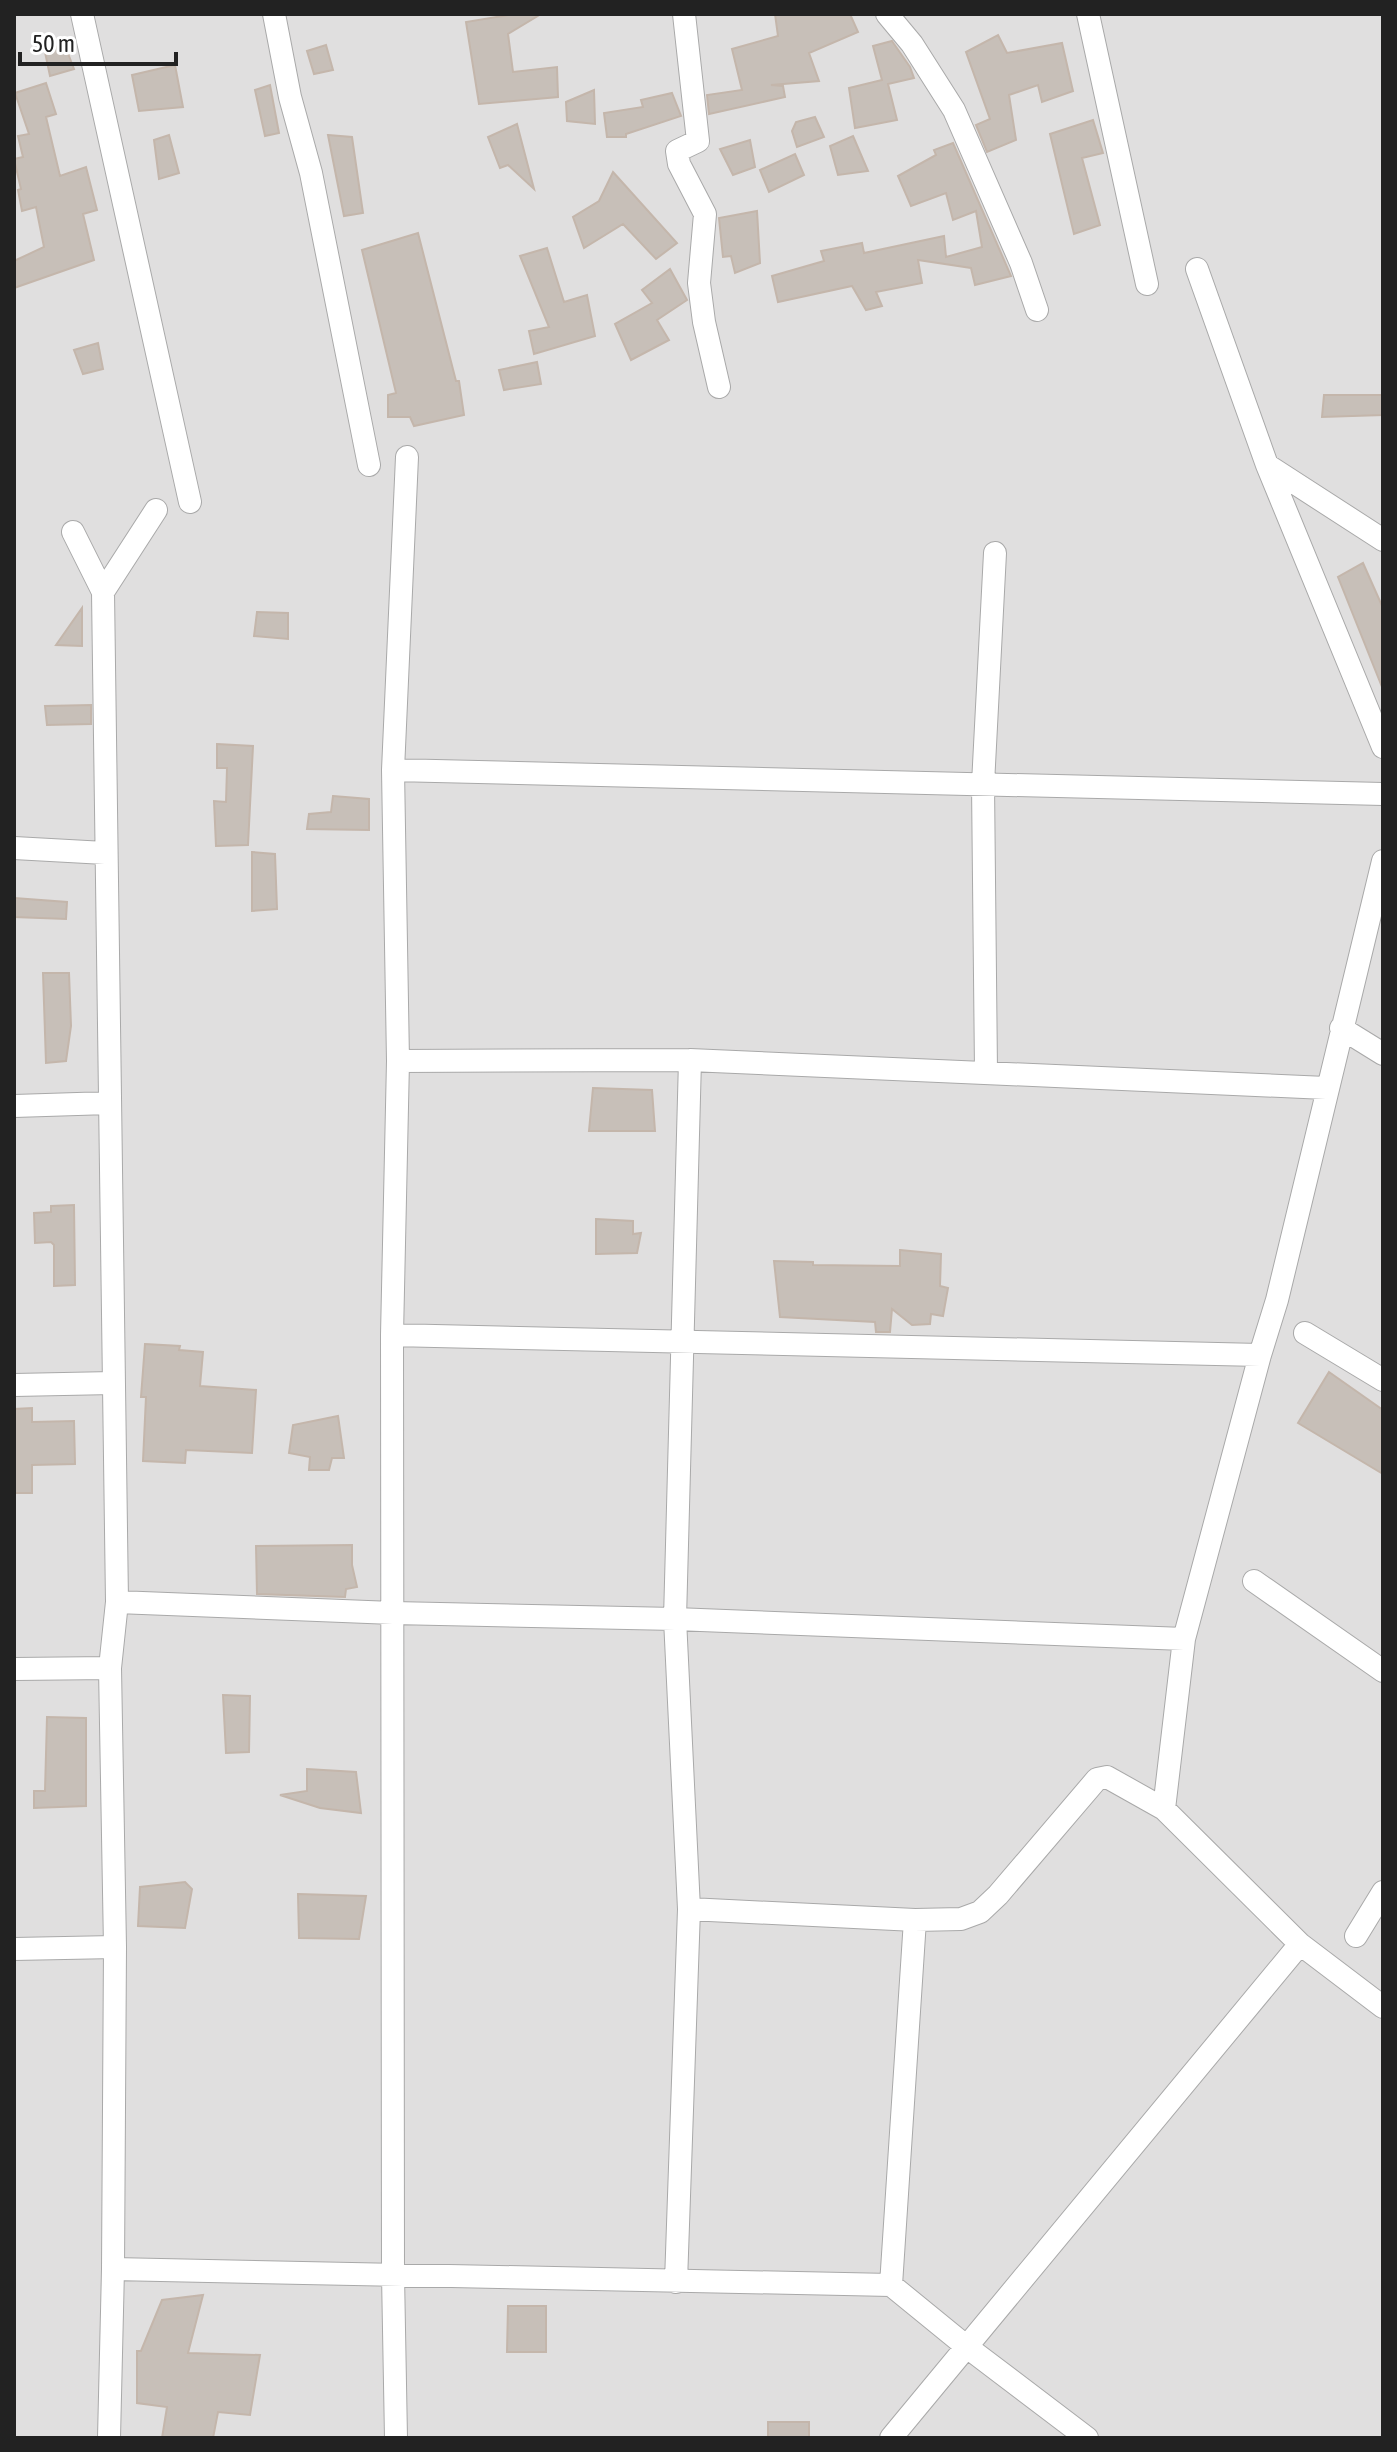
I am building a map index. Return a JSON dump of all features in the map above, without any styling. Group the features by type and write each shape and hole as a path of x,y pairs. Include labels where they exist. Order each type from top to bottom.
{"street":[{"path":"82,14 190,502"},
{"path":"274,14 290,97 311,173 369,465"},
{"path":"684,14 698,141 677,151 679,164 705,214 699,283 704,322 719,387"},
{"path":"887,14 912,44 954,110 1021,263 1037,310"},
{"path":"1088,14 1147,284"},
{"path":"1197,269 1267,465 1383,747"},
{"path":"396,2438 393,2275 392,1335 398,1061 393,770 407,457"},
{"path":"1267,465 1383,540"},
{"path":"103,592 156,510"},
{"path":"73,532 103,592 117,1602 110,1668 115,1947 109,2438"},
{"path":"986,1071 983,784 995,553"},
{"path":"393,770 1383,794"},
{"path":"14,848 105,853"},
{"path":"1164,1809 1184,1639 1277,1300 1383,861"},
{"path":"1341,1028 1383,1054"},
{"path":"398,1061 690,1060 1326,1088"},
{"path":"676,2282 689,1909 675,1619 690,1060"},
{"path":"14,1106 109,1103"},
{"path":"1305,1333 1383,1380"},
{"path":"392,1335 1260,1355"},
{"path":"14,1385 113,1383"},
{"path":"1254,1581 1383,1671"},
{"path":"117,1602 1184,1639"},
{"path":"14,1669 110,1668"},
{"path":"689,1909 915,1920 961,1919 980,1912 1097,1779 1107,1777 1164,1809 1300,1944 1383,2007"},
{"path":"1356,1936 1383,1892"},
{"path":"891,2285 915,1920"},
{"path":"891,2438 1300,1944"},
{"path":"14,1949 115,1947"},
{"path":"113,2269 891,2285 1087,2438"}],"shaded area":[{"path":"14,14 1383,14 1383,2438 14,2438"}],"building":[{"path":"514,14 541,14 508,34 513,72 557,67 558,97 479,104 466,22"},
{"path":"775,14 850,14 858,32 809,53 819,81 771,85 783,86 785,97 709,114 707,95 742,90 732,49 778,36"},
{"path":"998,35 1007,53 1062,43 1073,91 1042,102 1038,85 1009,95 1016,140 987,152 976,125 990,119 966,52"},
{"path":"892,41 914,78 888,84 897,120 855,128 849,88 882,80 873,46"},
{"path":"64,43 74,69 50,76 45,52"},
{"path":"326,45 333,70 314,74 307,51"},
{"path":"175,65 183,107 139,111 132,75"},
{"path":"46,83 56,114 46,117 60,176 86,167 97,210 83,214 94,260 14,288 14,261 44,247 36,207 22,211 18,190 21,189 14,159 23,157 18,136 29,134 15,93"},
{"path":"270,85 279,133 265,136 255,90"},
{"path":"594,90 595,124 567,121 566,102"},
{"path":"672,93 681,116 626,134 626,137 607,137 604,113 643,107 641,100"},
{"path":"815,117 824,137 797,147 792,131 796,122"},
{"path":"1093,120 1103,153 1082,158 1100,225 1074,234 1050,134"},
{"path":"517,124 534,189 508,165 500,168 488,137"},
{"path":"169,135 179,173 159,179 154,140"},
{"path":"328,135 352,137 363,213 344,216"},
{"path":"853,136 868,171 838,175 830,146"},
{"path":"750,140 755,167 733,175 720,149"},
{"path":"953,143 1011,276 975,285 971,268 918,260 922,283 876,292 882,306 866,310 852,286 778,302 772,276 824,261 821,251 862,243 864,253 944,236 946,257 982,247 976,211 953,220 946,193 911,206 898,176 936,155 934,150"},
{"path":"795,154 804,175 769,192 760,170"},
{"path":"613,172 677,243 656,259 623,224 584,248 573,217 599,201"},
{"path":"757,211 760,263 735,273 731,256 723,257 719,218"},
{"path":"418,233 456,381 459,381 464,415 414,426 410,417 388,417 388,395 396,393 362,250"},
{"path":"547,248 564,302 587,295 595,336 534,354 529,331 549,327 520,256"},
{"path":"670,269 687,300 657,320 669,340 631,360 615,324 652,303 642,290"},
{"path":"98,343 103,369 83,374 74,350"},
{"path":"537,362 541,384 504,390 499,370"},
{"path":"1324,395 1383,395 1383,415 1322,417"},
{"path":"1363,563 1383,608 1382,687 1338,577"},
{"path":"82,608 82,646 56,645"},
{"path":"257,612 288,613 288,639 254,636"},
{"path":"91,705 91,724 47,725 45,706"},
{"path":"217,744 253,746 248,845 216,846 214,801 226,802 227,768 217,768"},
{"path":"333,796 369,799 369,830 307,829 309,814 331,812"},
{"path":"252,852 275,854 277,909 252,911"},
{"path":"14,898 67,902 66,919 14,917"},
{"path":"43,973 69,973 71,1026 66,1061 46,1063"},
{"path":"593,1088 652,1090 655,1131 589,1131"},
{"path":"74,1205 75,1285 54,1286 54,1245 51,1242 35,1243 34,1213 51,1212 51,1206"},
{"path":"596,1219 633,1221 633,1234 641,1233 637,1253 596,1254"},
{"path":"900,1250 941,1254 940,1286 948,1288 943,1316 931,1314 930,1324 912,1325 892,1309 890,1332 876,1332 875,1322 780,1317 774,1261 813,1262 813,1265 900,1266"},
{"path":"145,1344 180,1346 179,1350 203,1352 200,1386 256,1390 252,1453 186,1450 185,1463 143,1461 146,1397 141,1397"},
{"path":"1329,1372 1383,1410 1383,1474 1298,1423"},
{"path":"32,1408 32,1422 74,1421 75,1464 32,1465 32,1493 14,1493 14,1409"},
{"path":"338,1416 344,1458 332,1458 329,1470 309,1470 310,1457 289,1453 293,1425"},
{"path":"352,1545 357,1587 346,1589 345,1597 257,1594 256,1546"},
{"path":"223,1695 250,1696 249,1752 226,1753"},
{"path":"47,1717 86,1718 86,1806 34,1808 34,1791 45,1791"},
{"path":"307,1769 356,1772 361,1813 320,1808 280,1795 307,1791"},
{"path":"185,1882 192,1889 185,1928 138,1926 140,1887"},
{"path":"298,1894 366,1896 359,1939 299,1938"},
{"path":"203,2295 188,2353 260,2355 250,2415 218,2412 213,2438 162,2438 167,2407 137,2403 137,2351 141,2351 162,2300"},
{"path":"508,2306 546,2306 546,2352 507,2352"},
{"path":"768,2422 809,2422 809,2438 768,2438"}]}
